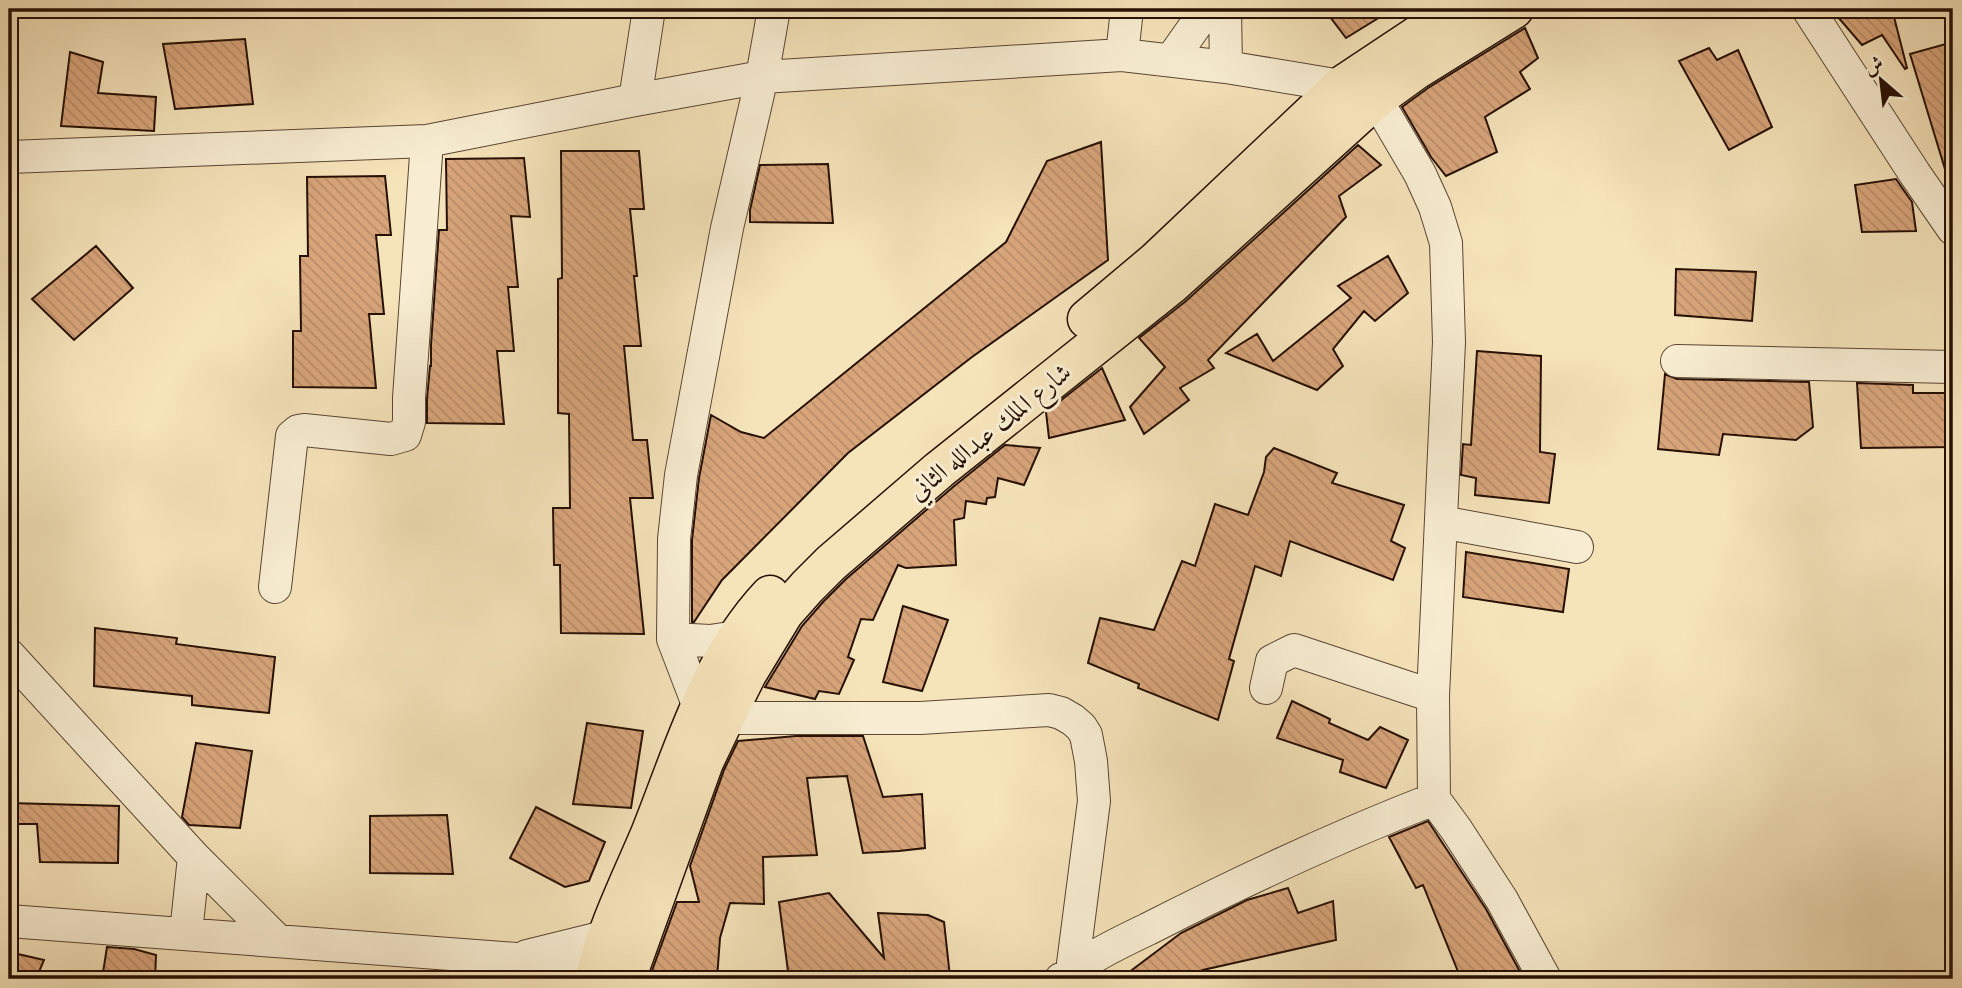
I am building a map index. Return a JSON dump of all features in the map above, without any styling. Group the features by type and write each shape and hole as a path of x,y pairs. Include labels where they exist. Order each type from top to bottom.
{"main road":[{"name":"شارع الملك عبدالله الثاني","path":"611,977 625,935 704,762 712,712 737,637 764,601 853,513 1156,261 1341,86 1457,9"},
{"name":"شارع الملك عبدالله الثاني","path":"712,712 747,674 783,613 831,563 949,462 1171,285 1376,99 1416,70 1514,9"}],"street":[{"path":"635,100 649,9"},
{"path":"774,9 762,77 727,228 681,475 674,539 673,639 712,712 920,718 1049,710 1073,720 1086,735 1090,750 1094,801 1067,977"},
{"path":"1122,55 1128,9"},
{"path":"1171,60 1207,9"},
{"path":"1225,9 1226,68"},
{"path":"1808,9 1953,229"},
{"path":"9,157 427,141 762,77 1122,55 1341,86"},
{"path":"1376,99 1420,174 1435,207 1446,243 1449,342 1433,696 1434,799 1502,900 1545,979"},
{"path":"275,587 292,436 304,430 391,439 405,435 409,422 427,141"},
{"path":"1677,362 1953,366"},
{"path":"1441,522 1577,547"},
{"path":"673,639 710,641 737,637"},
{"path":"1266,688 1272,661 1294,650 1433,696"},
{"path":"9,655 194,857 278,942"},
{"path":"1067,977 1116,944 1250,877 1362,827 1434,799"},
{"path":"186,933 194,857"},
{"path":"9,921 516,959 611,977"},
{"path":"516,959 625,935"}],"building":[{"path":"1324,9 1393,9 1346,38"},
{"path":"1831,9 1892,9 1907,68 1905,69 1882,35 1862,45"},
{"path":"1525,28 1538,58 1520,72 1530,89 1485,117 1497,152 1446,176 1431,157 1402,107"},
{"path":"245,39 253,104 175,109 163,44"},
{"path":"1953,42 1953,179 1948,179 1910,54"},
{"path":"1709,48 1717,60 1738,50 1772,127 1729,150 1679,61"},
{"path":"70,52 103,62 98,93 156,97 154,131 61,126"},
{"path":"1101,142 1108,260 972,357 848,453 722,580 692,622 692,540 699,478 711,415 741,432 764,438 1006,242 1047,161"},
{"path":"1358,145 1381,165 1339,196 1346,217 1208,360 1214,368 1180,388 1189,400 1144,434 1130,407 1165,367 1139,338 1186,301"},
{"path":"561,151 639,151 644,209 630,209 641,346 624,346 633,440 647,440 653,498 630,498 644,634 561,633 560,565 554,565 553,508 570,508 569,414 558,413 558,279 562,278"},
{"path":"524,158 530,217 511,216 518,287 508,287 514,351 497,351 504,424 427,423 439,230 447,230 446,159"},
{"path":"828,164 833,223 750,222 760,165"},
{"path":"385,176 391,235 376,235 384,314 369,314 376,388 293,387 293,331 301,331 300,256 308,256 307,177"},
{"path":"1896,179 1912,202 1916,231 1862,232 1855,185"},
{"path":"96,246 133,288 74,340 32,299"},
{"path":"1388,256 1408,293 1375,321 1364,311 1333,349 1343,366 1317,390 1226,353 1257,334 1273,361 1351,298 1338,286"},
{"path":"1676,269 1756,272 1752,321 1675,315"},
{"path":"1477,351 1541,356 1540,452 1555,454 1549,503 1475,495 1476,478 1461,475 1463,444 1471,445"},
{"path":"1102,368 1125,420 1049,438 1046,412"},
{"path":"1665,374 1677,379 1809,382 1813,427 1796,440 1723,434 1719,455 1658,449"},
{"path":"1857,383 1913,385 1913,393 1953,393 1953,447 1861,448"},
{"path":"1005,445 1040,448 1024,485 998,478 995,497 987,498 986,504 966,501 964,518 954,520 956,565 906,568 898,565 873,620 861,619 848,657 854,660 839,694 819,691 815,699 765,687 802,626 823,602 846,579"},
{"path":"1274,448 1337,473 1332,483 1404,505 1391,541 1405,548 1393,580 1290,541 1281,576 1255,566 1229,659 1234,661 1218,720 1138,688 1139,684 1088,663 1100,618 1154,630 1182,561 1195,566 1215,504 1248,515 1264,472 1266,457"},
{"path":"1466,552 1569,569 1563,612 1463,597"},
{"path":"903,606 948,620 922,691 883,682"},
{"path":"95,628 177,638 176,644 275,657 269,713 192,705 192,696 94,686"},
{"path":"1292,701 1330,719 1329,723 1368,740 1380,727 1408,740 1386,788 1340,772 1343,760 1277,738"},
{"path":"587,723 643,731 631,808 573,804"},
{"path":"796,736 863,736 883,797 922,794 925,848 863,853 847,776 807,778 817,855 763,857 764,904 730,903 720,938 717,979 649,979 677,902 699,902 690,866 724,770 738,741"},
{"path":"196,743 252,751 240,828 189,825 182,817"},
{"path":"9,803 119,806 118,863 40,862 37,824 9,824"},
{"path":"536,807 605,842 589,881 565,887 510,858"},
{"path":"447,815 453,874 370,873 370,816"},
{"path":"1428,821 1486,909 1524,979 1461,979 1423,885 1416,888 1389,837"},
{"path":"1288,888 1298,913 1333,901 1336,940 1203,970 1210,979 1120,979 1181,933 1247,900"},
{"path":"829,893 884,958 878,913 928,915 944,922 950,977 789,979 779,902"},
{"path":"107,947 134,949 156,955 155,979 102,979"},
{"path":"9,952 44,960 36,979 9,979"}]}
